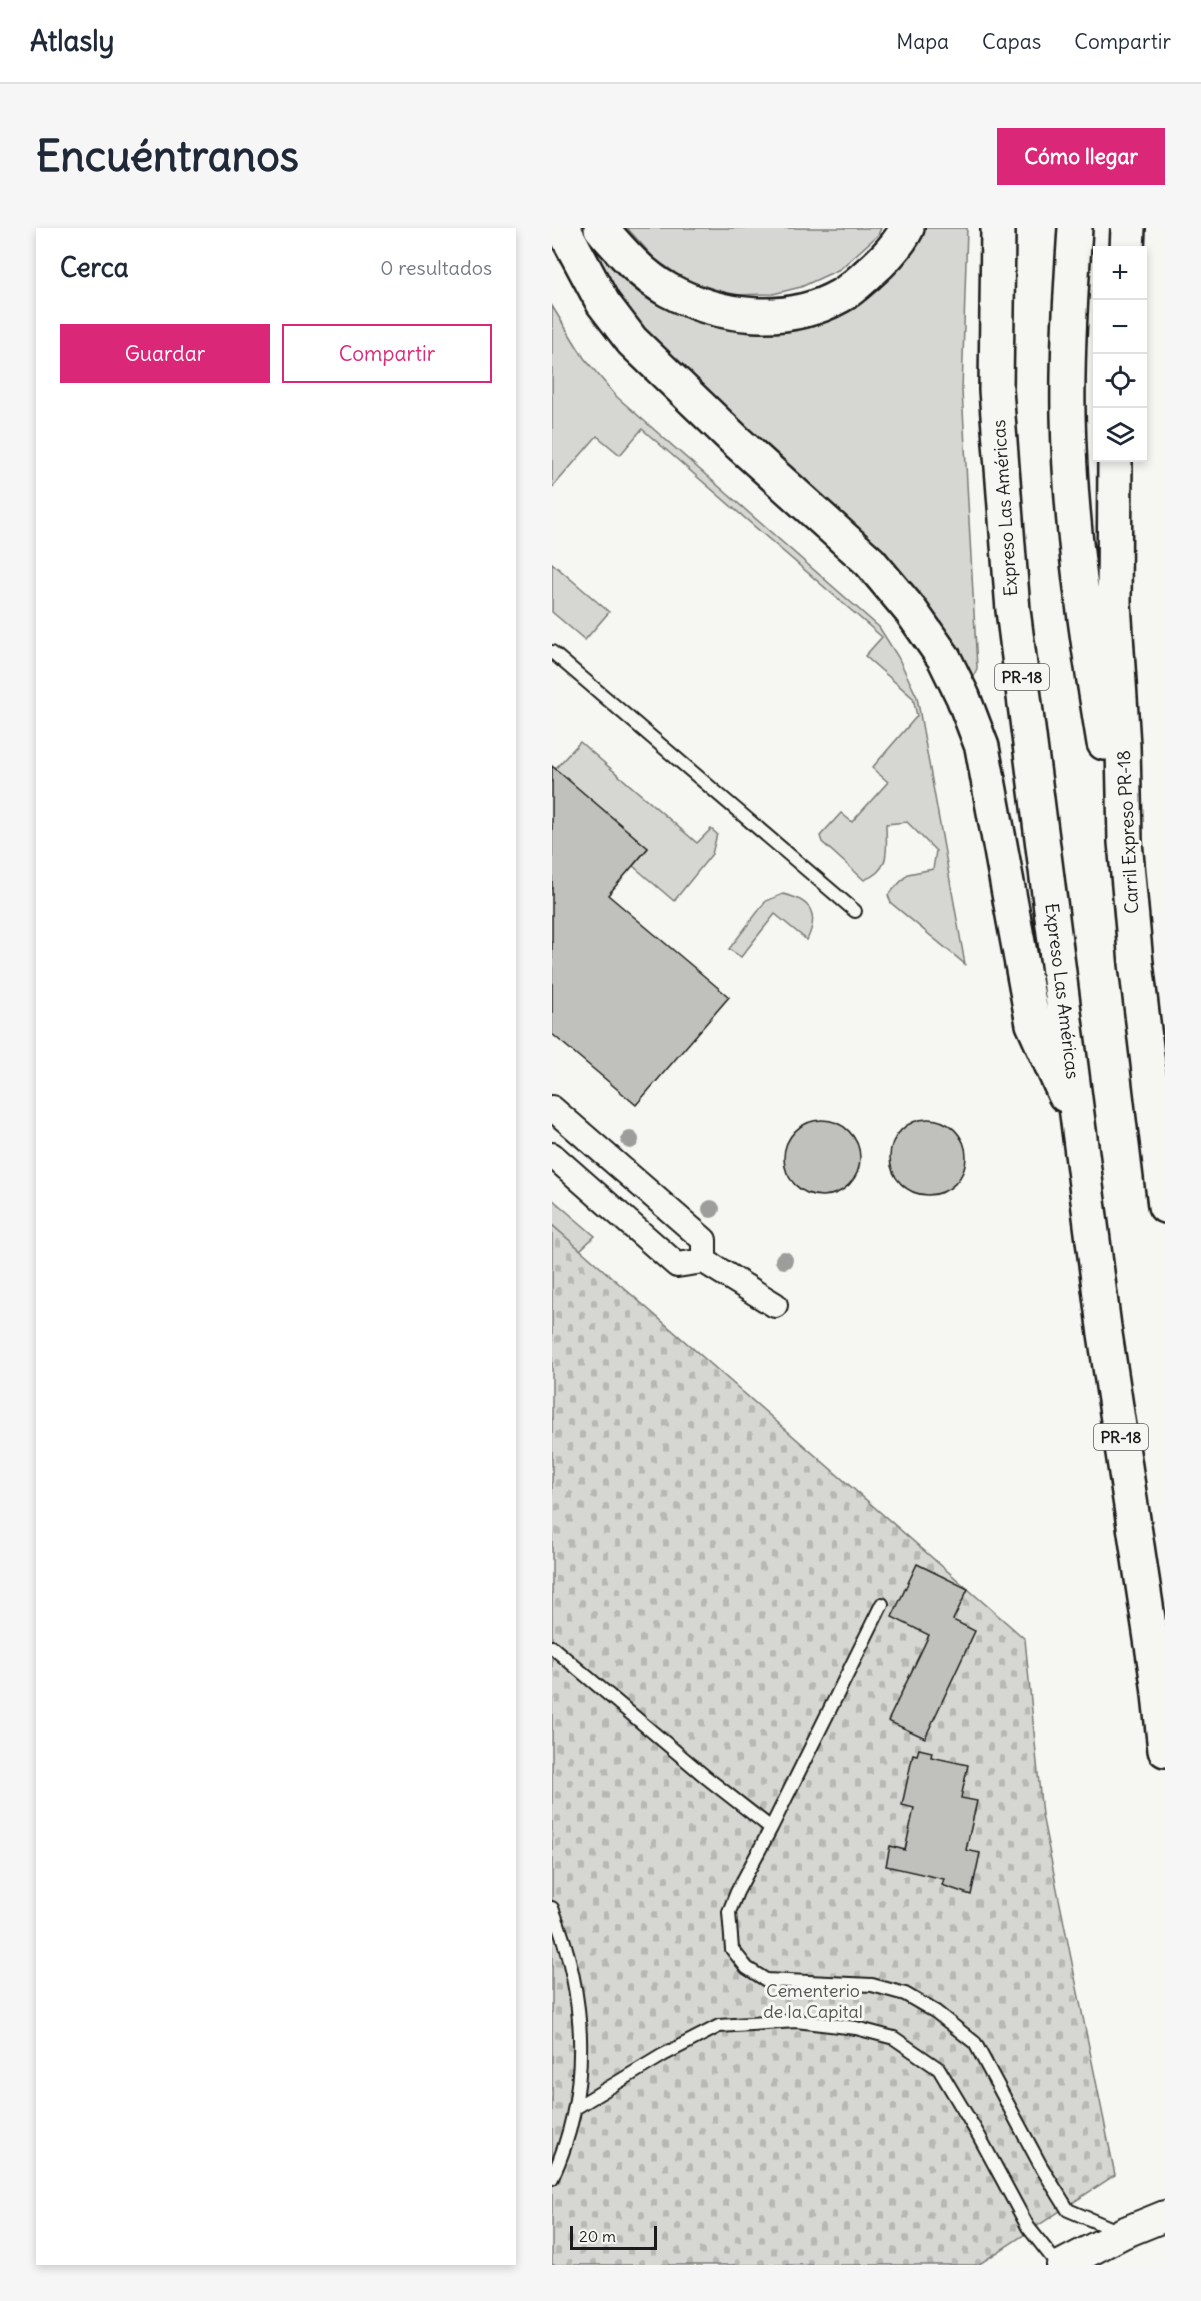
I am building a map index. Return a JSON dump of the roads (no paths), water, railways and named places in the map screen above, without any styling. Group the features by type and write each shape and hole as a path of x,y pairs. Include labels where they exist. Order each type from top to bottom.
{"highway":[{"path":"562,228 603,303 632,341 736,441 870,562 911,611 944,658 982,747 1033,1024 1079,1124"},
{"path":"601,228 642,272 666,289 691,301 722,311 757,316 813,308 841,296 879,265 895,248 907,228"},
{"name":"Expreso Las Américas","path":"998,228 996,390 1013,610 1104,1327 1156,1674 1165,1750"},
{"path":"1075,228 1069,326 1068,415 1077,565 1107,760 1125,842"},
{"path":"1126,246 1128,228"},
{"name":"Carril Expreso PR-18","path":"1115,462 1114,603 1123,746 1125,842 1165,1206"}],"street":[{"path":"552,1108 704,1240 704,1261"},
{"path":"552,1155 677,1265 704,1261 774,1305"},
{"path":"1060,2265 1123,2232 1165,2216"}],"lane":[{"path":"552,652 855,911"},
{"path":"882,1604 737,1892 729,1912 732,1949 747,1968 766,1980 872,1984 905,1994 936,2012 975,2043 1032,2150 1068,2210 1123,2232"},
{"path":"552,1647 707,1778 771,1828"},
{"path":"552,1908 571,1960 579,2006 581,2040 580,2074 575,2108 566,2142 552,2178"},
{"path":"575,2108 663,2055 719,2026 796,2021 856,2028 894,2038 939,2069 979,2136 1028,2227 1060,2265"}],"park label":[{"name":"Cementerio de la Capital","path":"813,2001"}]}
